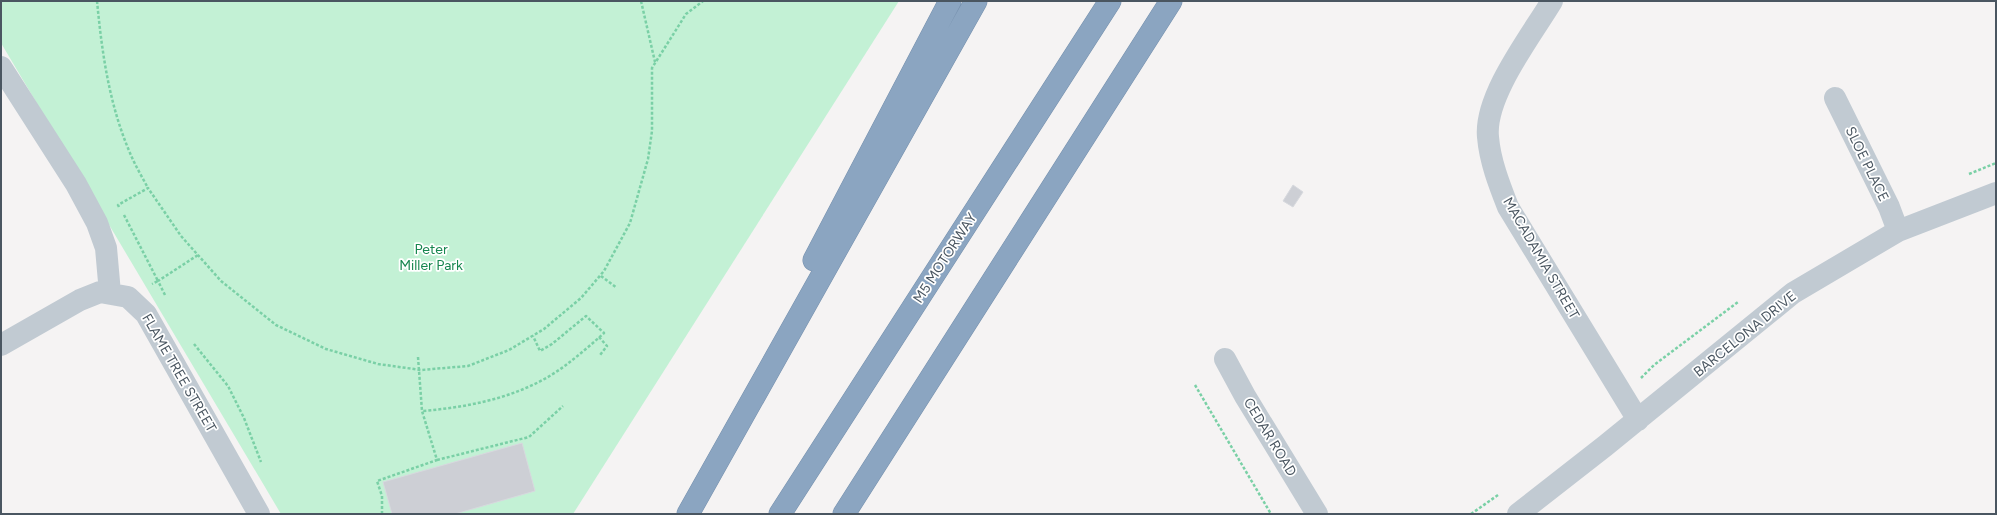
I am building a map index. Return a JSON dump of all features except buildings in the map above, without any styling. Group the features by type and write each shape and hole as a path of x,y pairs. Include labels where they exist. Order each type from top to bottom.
{"highway":[{"path":"681,514 950,1"},
{"path":"688,514 976,1"},
{"name":"M5 MOTORWAY","path":"780,514 1110,1"},
{"path":"844,514 1171,1"}],"street":[{"name":"MACADAMIA STREET","path":"1552,1 1499,87 1491,112 1488,136 1491,156 1498,181 1508,207 1638,420"},
{"path":"1,67 76,184 100,229 119,295 100,292 80,300 1,345"},
{"name":"SLOE PLACE","path":"1835,98 1888,207 1898,231"},
{"name":"BARCELONA DRIVE","path":"1518,514 1638,420 1793,293 1898,231 1996,193"},
{"name":"FLAME TREE STREET","path":"119,295 146,314 259,514"},
{"name":"CEDAR ROAD","path":"1226,359 1245,396 1317,514"}],"path":[{"path":"96,1 106,74 116,113 130,153 148,188 181,236 221,281 276,325 326,349 378,364 418,370 468,366 509,350 533,336 582,298 601,276 630,223 648,159 652,130 652,68 686,14 703,1"},
{"path":"641,1 655,63"},
{"path":"148,188 118,205 168,302"},
{"path":"119,295 158,281 198,255"},
{"path":"601,276 617,288"},
{"path":"422,411 455,408 508,395 528,388 565,366 604,333 586,316 552,344 540,351 533,336"},
{"path":"599,337 607,346 600,355"},
{"path":"193,342 228,386 244,418 264,470"},
{"path":"418,357 422,411 437,460"},
{"path":"1195,385 1271,514"},
{"path":"382,514 382,496 377,481 437,460 529,437 563,406"}],"green space":[{"name":"Peter Miller Park","path":"1,1 899,1 573,514 281,514 1,43"}]}
